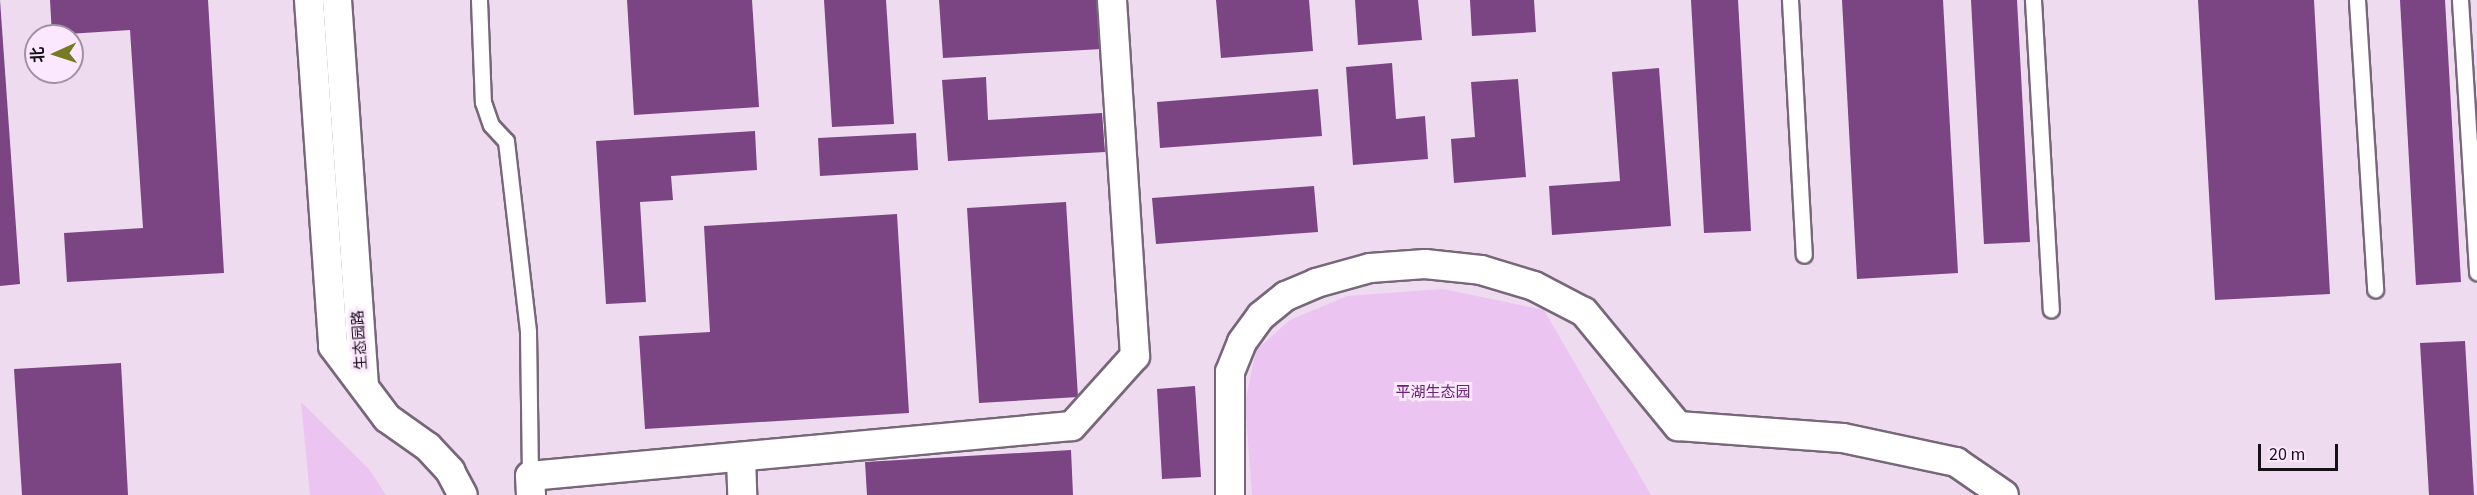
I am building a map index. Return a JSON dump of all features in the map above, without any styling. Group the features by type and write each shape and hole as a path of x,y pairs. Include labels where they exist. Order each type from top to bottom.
{"street":[{"name":"生态园路","path":"309,0 333,346 364,388"},
{"name":"生态园路","path":"337,0 364,388"},
{"path":"530,485 741,458 1072,426 1135,356 1112,0"},
{"path":"1230,495 1230,372 1242,342 1261,316 1286,296 1316,283 1370,268 1425,264 1481,270 1534,286 1584,312 1678,426 1866,443 1956,462 2004,495"},
{"path":"364,388 387,418 428,447 450,471 463,495"},
{"path":"741,458 742,495"}],"lane":[{"path":"479,0 483,102 491,125 506,141 528,332 530,485"},
{"path":"1790,0 1804,255"},
{"path":"2033,0 2050,309"},
{"path":"2357,0 2375,289"},
{"path":"2460,0 2477,272"}],"green space":[{"name":"平湖生态园","path":"1443,289 1544,310 1651,495 1252,495 1245,403 1256,350 1290,320 1347,296"},
{"path":"301,402 369,469 386,495 310,495"}],"building":[{"path":"0,0 20,284 0,286"},
{"path":"50,0 208,0 224,273 67,282 64,233 143,228 130,30 84,33 84,24 51,24"},
{"path":"627,0 752,0 759,107 634,115"},
{"path":"824,0 886,0 894,124 832,127"},
{"path":"939,0 1099,0 1102,49 943,58"},
{"path":"1216,0 1309,0 1313,51 1221,58"},
{"path":"1355,0 1418,0 1422,40 1358,45"},
{"path":"1470,0 1534,0 1536,32 1472,36"},
{"path":"1691,0 1738,0 1751,231 1704,233"},
{"path":"1842,0 1943,0 1958,273 1857,279"},
{"path":"1971,0 2017,0 2030,242 1984,244"},
{"path":"2198,0 2314,0 2330,294 2215,300"},
{"path":"2400,0 2445,0 2461,282 2416,285"},
{"path":"1392,63 1396,119 1425,116 1428,159 1353,165 1346,67"},
{"path":"1659,68 1671,226 1552,235 1549,186 1620,181 1612,72"},
{"path":"986,77 988,120 1102,113 1105,152 948,161 942,80"},
{"path":"1518,79 1526,177 1454,183 1451,139 1475,137 1471,82"},
{"path":"1318,89 1322,136 1160,148 1157,102"},
{"path":"755,131 757,170 671,176 673,200 640,202 646,302 606,304 596,141"},
{"path":"916,133 918,170 820,176 818,138"},
{"path":"1314,186 1318,232 1156,244 1152,198"},
{"path":"1066,202 1078,397 979,403 967,208"},
{"path":"897,214 909,413 645,429 639,336 710,332 704,226"},
{"path":"2465,341 2474,495 2429,495 2420,343"},
{"path":"121,363 128,495 22,495 14,369"},
{"path":"1195,386 1201,477 1162,479 1157,389"},
{"path":"1071,450 1073,495 867,495 865,462"}]}
